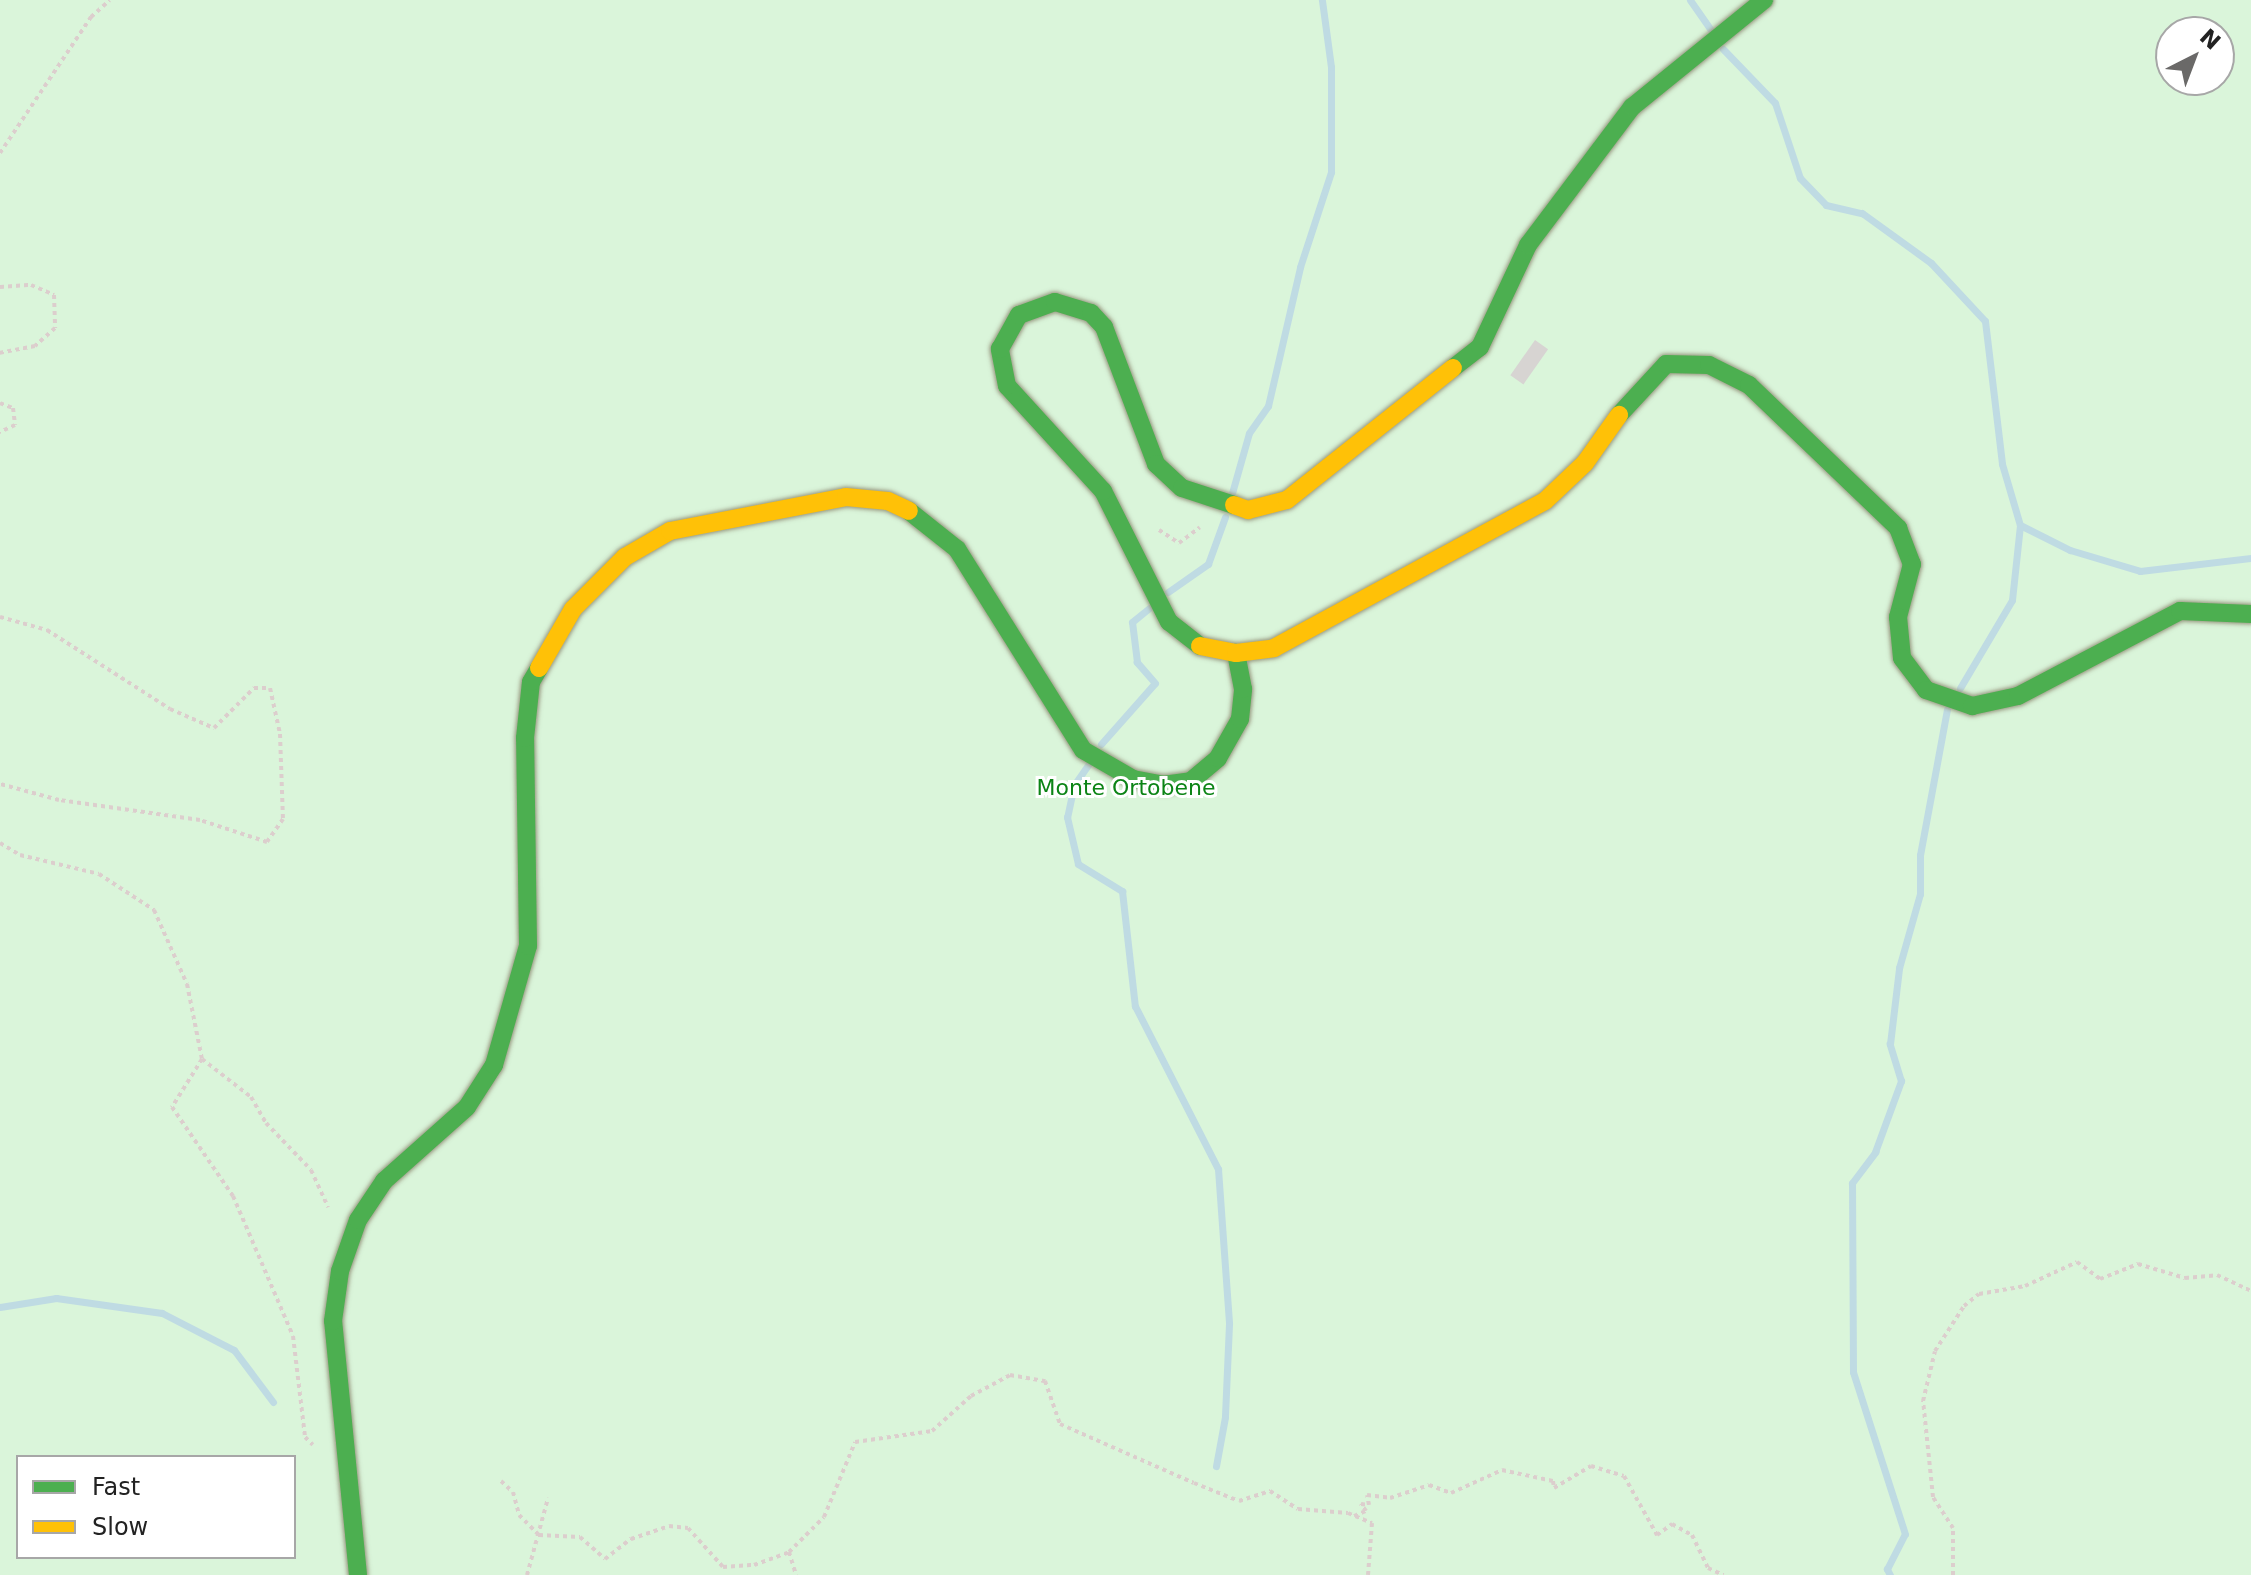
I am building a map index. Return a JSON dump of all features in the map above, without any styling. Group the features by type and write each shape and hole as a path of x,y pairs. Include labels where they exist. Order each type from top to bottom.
{"street":[{"path":"1761,5 1632,107 1528,245 1480,347 1309,489 1248,510 1217,503 1182,488 1156,464 1104,327 1074,304 1036,306 1019,315 1004,340 1001,368 1007,386 1087,468 1119,521 1148,591 1169,622 1198,646 1236,653 1274,648 1545,501 1585,463 1634,394 1666,364 1709,365 1749,385 1898,528 1912,564 1898,617 1902,658 1926,690 1972,706 2018,696 2180,611 2240,609 2251,614"},
{"path":"358,1575 344,1472 333,1321 340,1271 358,1220 384,1181 467,1107 494,1065 528,946 525,738 531,682 573,609 625,557 670,531 846,497 888,501 927,519 957,549 1083,750 1107,768 1163,785 1191,781 1218,758 1240,719 1236,653"}],"path":[{"path":"0,153 91,17 110,0"},
{"path":"0,287 31,285 54,295 55,328 35,346 0,353"},
{"path":"0,403 13,408 15,425 0,432"},
{"path":"1119,521 1148,523 1179,543 1195,537 1217,503"},
{"path":"0,617 47,630 170,709 214,728 254,688 270,688 280,734 283,819 267,842 200,820 59,800 0,784"},
{"path":"0,843 20,855 99,874 154,910 187,984 202,1059 251,1097 266,1123 311,1170 332,1214"},
{"path":"202,1059 172,1107 233,1196 293,1336 305,1437 344,1472"},
{"path":"1953,1575 1953,1528 1933,1497 1923,1401 1935,1351 1964,1306 1979,1294 2025,1286 2077,1262 2100,1279 2138,1264 2185,1278 2217,1275 2251,1291"},
{"path":"539,1535 580,1537 605,1559 631,1539 669,1526 688,1528 723,1567 754,1565 789,1552 824,1517 855,1442 932,1431 971,1396 1010,1375 1045,1381 1060,1424 1194,1483 1239,1501 1270,1491 1298,1509 1354,1516 1372,1523 1368,1575"},
{"path":"1354,1516 1366,1511 1361,1504 1369,1505 1367,1495 1390,1498 1429,1485 1451,1493 1502,1470 1553,1481 1554,1488 1591,1466 1624,1476 1657,1535 1672,1524 1692,1535 1708,1568 1723,1575"},
{"path":"501,1481 539,1535"},
{"path":"527,1575 548,1498"},
{"path":"789,1552 796,1575"}],"green space":[{"name":"Monte Ortobene","path":"0,0 2251,0 2251,1575 0,1575"}],"building":[{"path":"1535,340 1548,349 1523,384 1510,375"}],"waterway":[{"path":"1232,493 1249,433 1268,406 1300,267 1331,172 1331,67 1322,0"},
{"path":"1690,0 1710,29"},
{"path":"1723,49 1775,103 1800,178 1826,205 1862,213 1931,263 1985,321 2002,464 2020,525 2070,550 2140,571 2251,558"},
{"path":"1168,592 1208,564 1225,517"},
{"path":"1960,688 2012,600 2020,525"},
{"path":"1101,744 1155,683 1137,662 1132,622 1149,608"},
{"path":"1890,1575 1887,1569 1905,1534 1853,1372 1852,1183 1875,1152 1901,1081 1890,1044 1899,968 1920,894 1920,855 1947,709"},
{"path":"1088,765 1074,785 1067,817 1078,864 1122,891 1135,1006 1218,1169 1229,1324 1225,1417 1216,1466"},
{"path":"0,1307 56,1298 162,1313 234,1350 273,1402"}],"traffic: fast":[{"path":"1453,368 1480,347 1528,245 1632,107 1764,0"},
{"path":"1200,646 1169,622 1103,491 1007,386 1000,349 1019,315 1055,302 1091,313 1104,327 1156,464 1182,488 1234,505"},
{"path":"1619,415 1666,364 1709,365 1749,385 1898,528 1912,564 1898,617 1902,658 1926,690 1972,706 2018,696 2180,611 2251,614"},
{"path":"909,511 957,549 1083,750 1133,779 1163,785 1191,781 1218,758 1240,719 1243,689 1236,653"},
{"path":"358,1575 333,1321 340,1271 358,1220 384,1181 467,1107 494,1065 528,946 525,738 531,682 539,668"}],"traffic: slow":[{"path":"1234,505 1248,510 1287,500 1453,368"},
{"path":"1200,646 1236,653 1274,648 1545,501 1585,463 1619,415"},
{"path":"539,668 573,609 625,557 670,531 846,497 888,501 909,511"}]}
